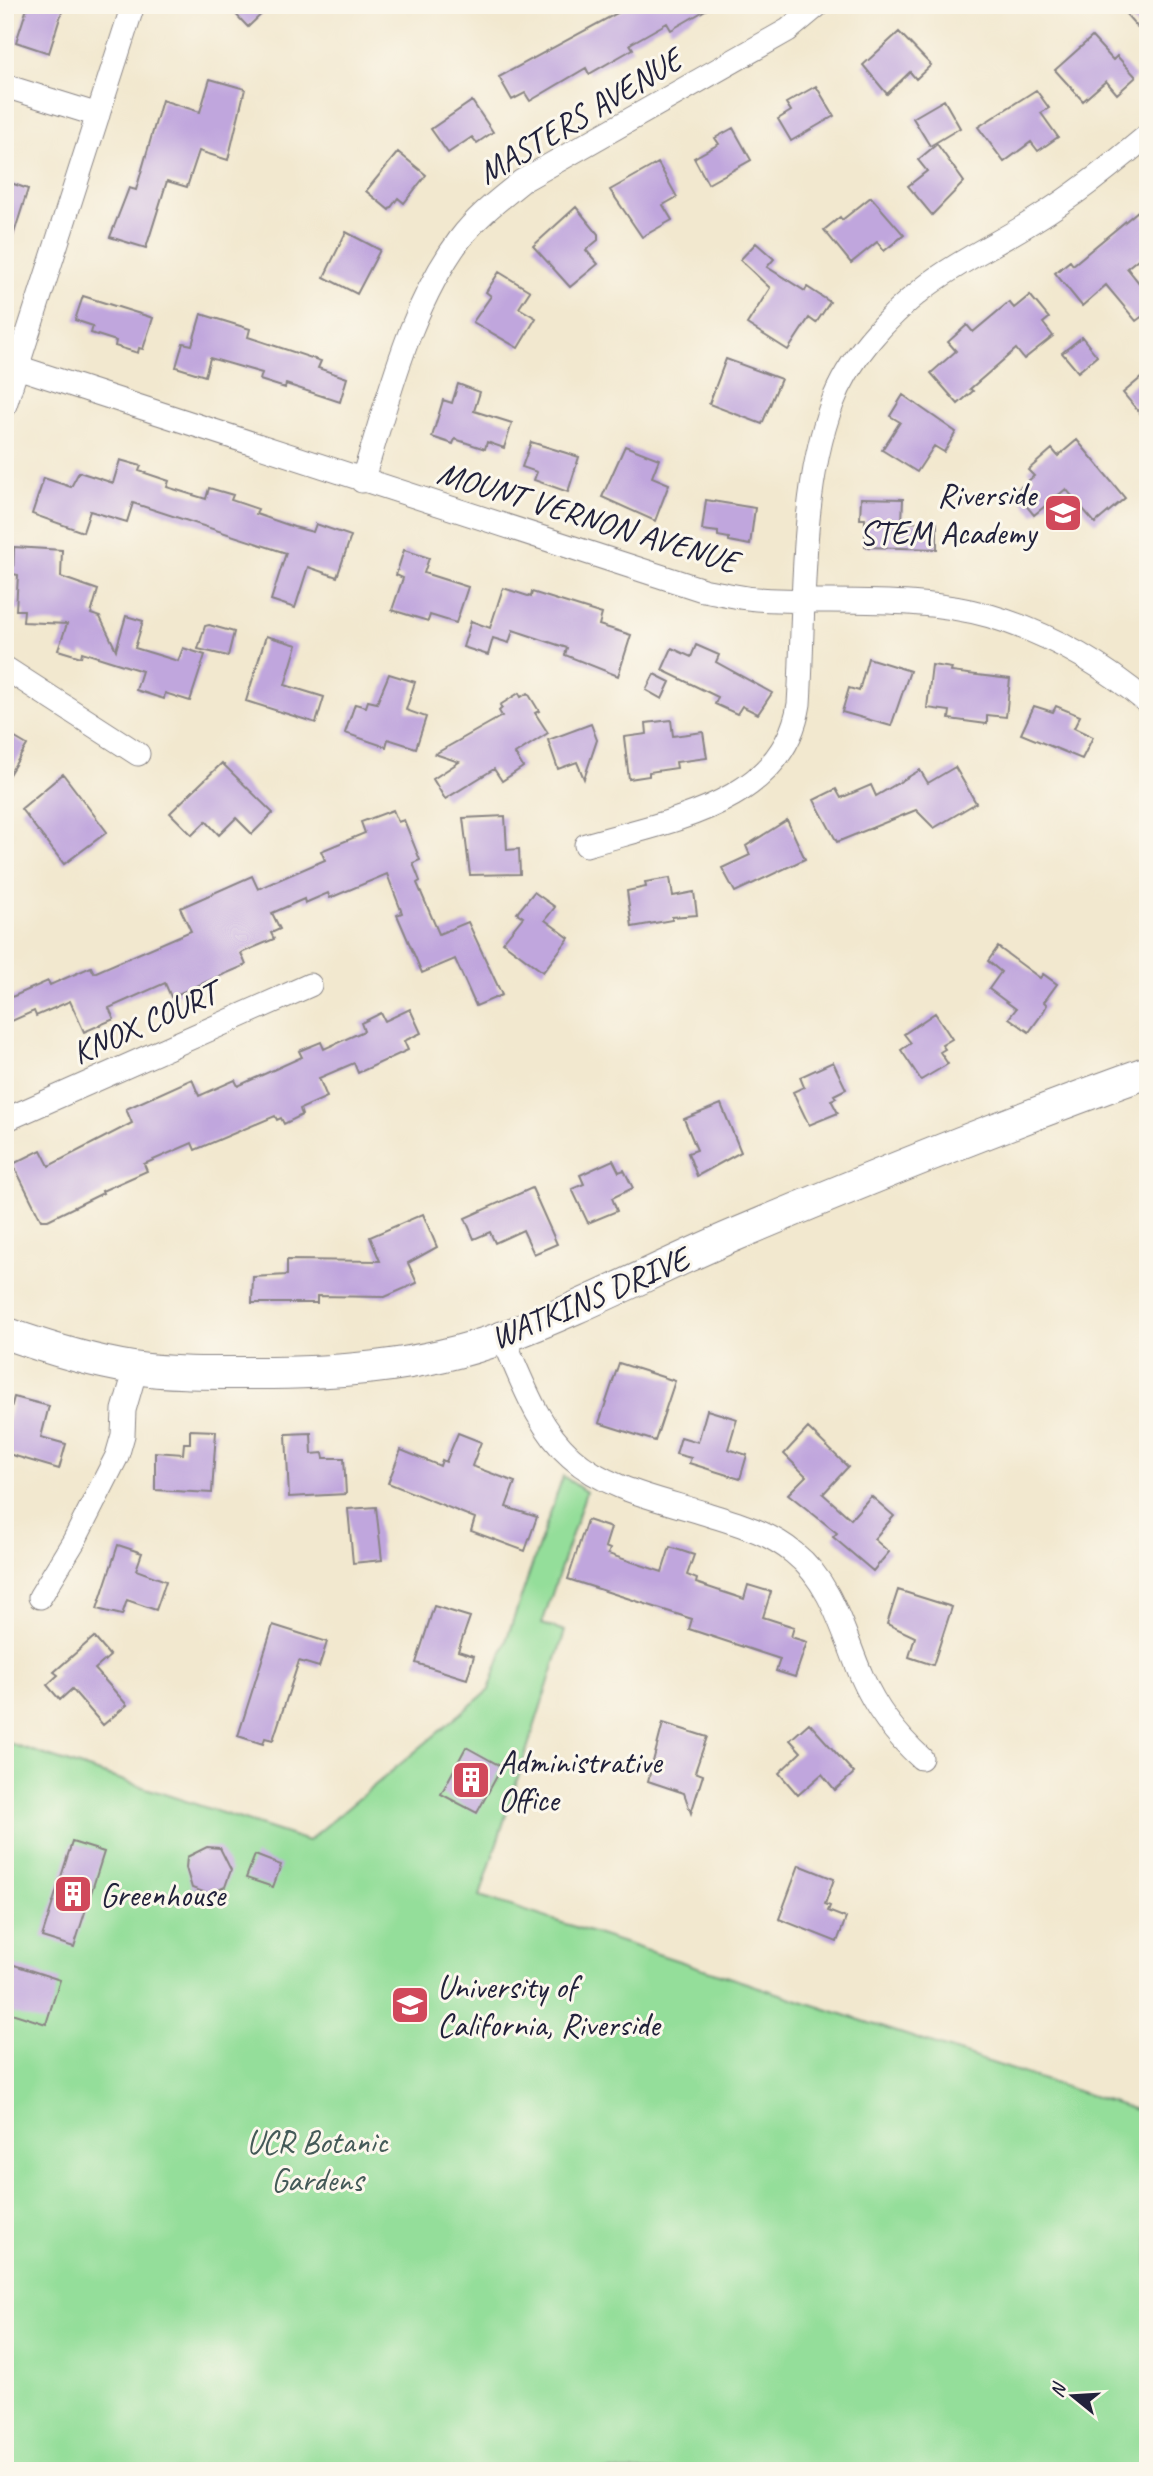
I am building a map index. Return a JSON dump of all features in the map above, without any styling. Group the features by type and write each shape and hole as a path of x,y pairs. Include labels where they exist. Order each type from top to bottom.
{"main road":[{"name":"WATKINS DRIVE","path":"5,1333 70,1355 136,1368 259,1373 367,1369 424,1360 503,1338 657,1268 849,1187 972,1137 1148,1072"}],"street":[{"path":"5,405 11,365 98,115 133,5"},
{"name":"MASTERS AVENUE","path":"362,481 422,303 461,238 488,209 522,181 788,30 818,5"},
{"path":"5,86 98,115"},
{"path":"586,845 720,802 760,778 775,764 797,718 808,517 822,439 832,402 870,342 924,288 1072,196 1148,135"},
{"name":"MOUNT VERNON AVENUE","path":"11,365 704,590 753,599 896,604 990,616 1069,648 1101,667 1148,703"},
{"path":"5,668 138,754"},
{"name":"KNOX COURT","path":"5,1120 310,985"},
{"path":"503,1338 536,1412 570,1457 608,1481 756,1530 783,1545 805,1562 832,1601 874,1700 896,1733 922,1758"},
{"path":"40,1597 85,1521 117,1456 123,1435 124,1410 136,1368"}],"green space":[{"name":"UCR Botanic Gardens","path":"563,1476 586,1492 542,1624 565,1631 480,1896 1148,2114 1148,2471 5,2471 5,1742 308,1841 489,1690"}],"building":[{"path":"28,5 64,5 49,53 16,42"},
{"path":"227,5 271,5 248,27"},
{"path":"632,5 714,5 671,30 667,23 630,44 633,49 589,74 586,68 530,101 525,93 512,100 499,77"},
{"path":"1118,5 1148,5 1148,39"},
{"path":"899,32 931,65 916,79 910,72 887,94 863,65"},
{"path":"1092,37 1113,60 1117,56 1136,77 1117,94 1106,81 1083,101 1055,70"},
{"path":"210,79 245,89 228,160 199,151 187,187 167,181 146,248 110,237 129,188 136,190 162,100 200,112"},
{"path":"816,86 834,116 791,141 778,119 791,111 786,103"},
{"path":"1036,90 1049,108 1041,113 1058,137 1038,151 1031,142 1004,162 978,127"},
{"path":"944,100 960,128 930,146 913,118"},
{"path":"472,101 493,132 477,143 472,137 448,153 431,129"},
{"path":"733,128 751,160 708,184 694,158 719,144 715,138"},
{"path":"937,144 964,182 932,215 908,186 927,171 918,160"},
{"path":"398,152 426,175 404,203 398,198 389,210 366,191"},
{"path":"658,163 677,197 663,205 672,220 642,237 610,190"},
{"path":"5,181 28,189 9,249 5,249"},
{"path":"871,197 904,235 884,251 877,242 851,263 824,230 840,217 842,220"},
{"path":"576,207 598,234 598,240 586,250 598,264 570,287 533,246"},
{"path":"1138,211 1148,222 1148,251 1127,268 1148,294 1148,312 1136,321 1106,285 1082,306 1055,273 1070,261 1073,265"},
{"path":"346,232 380,250 357,294 324,277"},
{"path":"756,243 774,259 767,267 805,291 807,287 830,302 816,323 809,318 788,350 747,324 770,288 740,260"},
{"path":"499,272 530,291 519,308 536,318 518,348 473,322 491,296 486,292"},
{"path":"1030,295 1049,318 1043,323 1053,336 1024,359 1016,349 970,389 973,391 958,404 931,373 956,351 948,342 967,325 973,332 1009,302 1014,308"},
{"path":"83,296 153,318 143,349 139,348 138,353 115,346 116,341 91,333 93,326 75,320"},
{"path":"201,314 250,329 248,337 321,361 318,368 347,378 340,402 286,384 285,388 260,380 262,373 210,358 205,376 176,367 183,343 192,345"},
{"path":"1082,337 1097,356 1078,372 1062,353"},
{"path":"726,359 781,379 762,424 709,404"},
{"path":"1148,372 1148,423 1123,393"},
{"path":"458,384 480,392 474,411 512,423 504,448 487,442 485,449 455,439 453,444 432,437 443,400 452,403"},
{"path":"903,395 956,432 944,452 934,446 917,472 882,450 900,422 890,416"},
{"path":"1077,440 1125,498 1095,523 1066,489 1034,515 1015,492 1034,476 1028,470 1052,449 1058,456"},
{"path":"531,442 579,457 568,492 534,480 537,472 522,467"},
{"path":"625,446 659,459 652,477 669,484 655,521 602,497"},
{"path":"120,460 141,466 139,471 169,481 167,487 206,499 209,488 233,495 231,500 258,509 256,514 294,527 313,532 316,524 351,536 337,577 308,567 295,608 271,600 286,553 133,503 127,522 90,511 83,532 32,514 44,478 71,487 79,472 113,483"},
{"path":"861,498 903,499 902,522 937,523 937,549 865,547 865,519 860,519"},
{"path":"706,500 755,508 750,545 729,541 729,538 718,536 718,532 702,530"},
{"path":"14,547 62,550 61,577 98,590 91,614 100,617 116,650 126,616 143,621 135,648 178,661 183,648 205,655 190,701 165,693 164,699 136,690 142,671 82,652 81,657 58,650 67,624 23,622 24,610 16,610 18,575 13,574"},
{"path":"404,550 429,558 424,573 468,587 456,623 430,615 428,621 392,610 403,578 396,575"},
{"path":"503,588 531,597 532,592 602,614 599,625 631,635 618,676 565,655 567,648 513,630 509,643 493,638 488,655 463,647 471,621 490,628"},
{"path":"205,626 234,632 228,656 198,649"},
{"path":"266,636 297,645 285,685 324,697 316,723 246,701"},
{"path":"696,645 719,655 716,662 772,693 758,714 742,706 737,714 715,704 718,697 662,670 672,648 691,657"},
{"path":"868,658 910,671 891,726 842,712 849,688 859,691"},
{"path":"932,665 952,668 951,672 1010,679 1006,717 987,715 987,724 949,719 950,711 927,708"},
{"path":"389,674 415,682 406,710 426,717 416,748 388,739 386,747 345,733 355,704 366,707 368,701 377,703"},
{"path":"654,674 670,682 662,699 646,690"},
{"path":"519,693 521,697 528,693 539,711 535,713 548,733 515,754 523,767 502,781 494,769 445,799 433,779 459,762 435,754 502,716 500,705"},
{"path":"1034,706 1053,712 1056,706 1080,716 1074,728 1093,737 1082,759 1021,734"},
{"path":"671,720 673,736 703,732 707,758 676,762 677,768 649,772 649,776 629,779 624,737 647,734 646,723"},
{"path":"591,724 597,740 584,779 577,762 558,769 548,740"},
{"path":"5,732 27,745 5,781"},
{"path":"222,763 273,813 252,834 236,818 219,835 206,821 192,835 170,813"},
{"path":"955,767 976,803 934,828 916,810 837,842 814,800 836,789 841,798 871,785 876,796 920,770 928,783"},
{"path":"63,774 107,832 64,864 21,809"},
{"path":"393,810 398,822 404,820 420,860 413,863 420,881 417,883 439,934 468,922 502,995 476,1006 455,959 422,973 397,915 402,913 387,874 330,898 328,893 305,903 304,899 272,913 280,929 271,933 274,939 241,953 246,965 171,997 165,983 109,1008 114,1019 84,1032 70,1001 36,1016 34,1011 5,1024 5,1000 48,981 50,985 91,967 94,973 191,931 180,908 252,876 258,889 325,860 321,851 365,833 361,822"},
{"path":"505,816 507,850 519,849 520,874 470,875 463,818"},
{"path":"787,820 805,859 735,892 722,868 750,855 746,846"},
{"path":"670,878 673,896 694,892 697,915 672,917 672,920 632,927 627,891 646,887 645,882"},
{"path":"534,892 555,907 545,920 569,938 543,972 503,942 523,917 517,913"},
{"path":"998,947 1040,978 1043,974 1057,984 1044,1002 1047,1005 1042,1014 1029,1032 1009,1018 1016,1009 989,989 1001,972 988,961"},
{"path":"410,1009 421,1033 404,1041 408,1050 358,1073 354,1063 319,1078 327,1097 300,1109 302,1115 284,1124 281,1118 277,1120 275,1116 195,1150 192,1143 144,1164 147,1171 48,1220 41,1220 13,1164 41,1150 49,1166 132,1123 126,1109 192,1079 199,1096 235,1080 238,1086 302,1057 299,1051 321,1042 324,1049 364,1031 361,1023 381,1013 385,1021"},
{"path":"935,1013 952,1039 942,1045 945,1049 940,1052 948,1064 921,1080 901,1050 911,1043 904,1034"},
{"path":"833,1062 846,1089 834,1095 836,1098 831,1100 838,1113 809,1125 793,1092 804,1087 800,1077"},
{"path":"721,1104 741,1152 697,1176 688,1153 697,1150 684,1119"},
{"path":"613,1160 619,1172 624,1170 633,1188 612,1198 617,1211 588,1223 572,1189 584,1184 580,1175"},
{"path":"532,1188 557,1244 534,1254 523,1230 495,1243 490,1232 474,1239 465,1218"},
{"path":"423,1214 437,1247 408,1263 417,1283 385,1297 317,1296 317,1303 252,1303 253,1277 287,1275 287,1260 380,1261 370,1237"},
{"path":"619,1363 675,1381 655,1441 599,1423"},
{"path":"14,1397 49,1406 41,1437 66,1444 59,1469 5,1453 5,1431"},
{"path":"707,1410 737,1419 728,1449 747,1455 740,1479 689,1463 691,1458 676,1454 681,1437 698,1442"},
{"path":"808,1428 848,1467 823,1494 851,1519 871,1496 894,1516 874,1539 889,1552 873,1571 833,1537 837,1533 788,1494 806,1476 784,1454"},
{"path":"190,1430 216,1431 212,1493 155,1490 155,1452 183,1454 184,1443 190,1443"},
{"path":"311,1433 312,1454 323,1453 324,1458 344,1458 346,1494 289,1497 286,1434"},
{"path":"458,1433 481,1442 472,1466 515,1482 506,1507 537,1517 525,1551 471,1531 475,1518 388,1483 401,1450 440,1466 442,1460 446,1462"},
{"path":"376,1507 382,1560 353,1563 348,1509"},
{"path":"587,1520 611,1528 605,1547 610,1549 608,1554 662,1572 670,1547 694,1555 687,1575 697,1579 696,1583 744,1599 748,1585 771,1592 763,1617 794,1627 791,1637 807,1642 795,1677 776,1671 780,1659 689,1629 692,1619 568,1579"},
{"path":"118,1545 142,1553 136,1570 166,1581 156,1610 127,1600 122,1615 97,1609"},
{"path":"898,1590 952,1607 933,1665 909,1657 915,1637 887,1624"},
{"path":"434,1606 470,1617 458,1651 474,1656 467,1679 416,1663"},
{"path":"273,1625 327,1642 319,1667 299,1661 273,1740 265,1738 263,1744 238,1736"},
{"path":"94,1637 110,1656 95,1669 127,1705 103,1725 72,1689 60,1700 47,1685 58,1675 54,1672"},
{"path":"663,1723 707,1737 695,1772 703,1775 691,1813 684,1793 648,1781"},
{"path":"809,1723 854,1773 835,1790 822,1774 798,1795 779,1773 801,1752 790,1740"},
{"name":"Administrative Office","path":"466,1747 502,1767 477,1813 441,1794"},
{"name":"Greenhouse","path":"72,1842 104,1852 74,1947 42,1937"},
{"path":"207,1847 220,1848 231,1870 225,1887 209,1894 192,1888 186,1868 187,1857"},
{"path":"255,1855 281,1865 273,1887 246,1878"},
{"path":"799,1865 834,1879 825,1904 830,1906 828,1911 846,1918 837,1942 779,1919"},
{"path":"5,1962 60,1980 46,2024 5,2011"}],"place":[{"name":"Riverside STEM Academy","path":"1063,513"},
{"name":"Administrative Office","path":"471,1780"},
{"name":"Greenhouse","path":"73,1894"},
{"name":"University of California, Riverside","path":"410,2005"}]}
